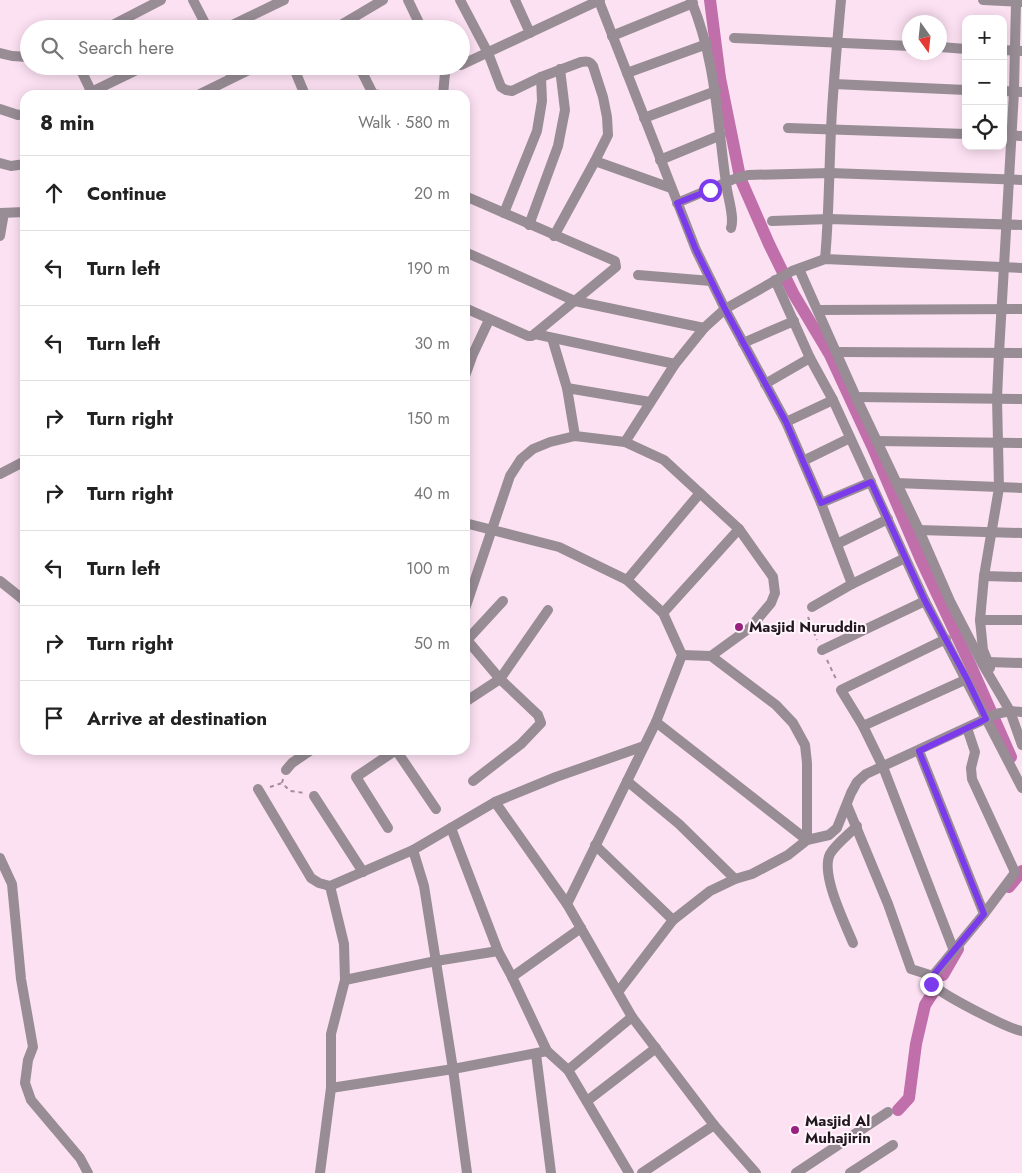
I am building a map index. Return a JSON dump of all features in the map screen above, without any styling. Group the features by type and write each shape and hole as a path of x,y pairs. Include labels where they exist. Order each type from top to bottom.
{"street":[{"path":"122,20 161,0"},
{"path":"193,0 203,20"},
{"path":"243,20 284,0"},
{"path":"351,20 383,0"},
{"path":"408,0 418,20"},
{"path":"460,0 488,53 501,87 506,90 512,91 560,69 587,61 593,66 603,96 608,135 554,236"},
{"path":"515,0 530,32"},
{"path":"826,259 831,128 841,0"},
{"path":"983,0 1019,2 1018,92 1012,136 997,398 999,488 984,576 980,620 983,650 996,686"},
{"path":"470,61 595,1 612,36 696,250 725,309 786,422 821,503 852,584"},
{"path":"612,36 692,2 707,44 716,91 732,220 731,228"},
{"path":"734,38 902,46"},
{"path":"627,73 707,44"},
{"path":"947,48 962,49"},
{"path":"0,53 20,56"},
{"path":"529,225 558,146 565,110 560,69"},
{"path":"83,75 88,90"},
{"path":"98,90 127,75"},
{"path":"207,90 237,75"},
{"path":"297,75 303,90"},
{"path":"364,75 372,90"},
{"path":"443,75 443,90"},
{"path":"504,214 536,131 542,101 541,77"},
{"path":"834,84 962,90"},
{"path":"644,118 716,91"},
{"path":"0,109 20,115"},
{"path":"788,128 962,134"},
{"path":"660,160 721,135"},
{"path":"595,161 671,188"},
{"path":"0,163 11,166 20,165"},
{"path":"677,203 748,175 830,173 1022,180"},
{"path":"470,198 616,264 616,268 535,334 528,336 470,310"},
{"path":"0,236 2,213 20,212"},
{"path":"772,221 829,219 1022,225"},
{"path":"470,254 575,301 704,328"},
{"path":"625,442 675,364 704,328 725,309 795,270 826,259 1022,268"},
{"path":"795,270 818,310 950,601 983,665 1010,711 1022,745"},
{"path":"638,274 711,281"},
{"path":"777,279 810,358 833,400 925,601 967,679 991,716 1022,788"},
{"path":"818,310 1022,309"},
{"path":"470,350 490,320"},
{"path":"743,343 794,322"},
{"path":"535,334 675,364"},
{"path":"552,338 567,388 575,436"},
{"path":"837,352 1022,353"},
{"path":"765,384 810,358"},
{"path":"567,388 650,402"},
{"path":"856,397 1022,399"},
{"path":"786,422 833,400"},
{"path":"470,593 510,476 520,459 533,449 550,442 575,436 625,442 664,460 739,529 773,577 775,594 771,603 751,627 712,656"},
{"path":"803,461 850,438"},
{"path":"876,440 1022,443"},
{"path":"0,474 20,464"},
{"path":"821,503 871,482"},
{"path":"896,483 1022,488"},
{"path":"627,580 700,493"},
{"path":"837,544 888,519"},
{"path":"470,524 559,547 627,580 663,613 682,655 656,722 567,904"},
{"path":"663,613 739,529"},
{"path":"919,530 1022,533"},
{"path":"812,607 852,584 905,558"},
{"path":"984,576 1022,577"},
{"path":"0,580 20,596"},
{"path":"470,635 503,600"},
{"path":"822,650 925,601"},
{"path":"470,699 500,679 548,610"},
{"path":"980,620 1022,620"},
{"path":"946,639 841,690 863,726 883,767 954,951"},
{"path":"470,644 500,679 538,715 541,723 521,744 473,781"},
{"path":"682,655 712,656 776,705 793,724 804,746 807,763 807,840"},
{"path":"988,662 1022,663"},
{"path":"863,726 967,679"},
{"path":"618,992 673,920 710,891 735,879 752,874 788,855 807,840 825,836 834,831 857,782 869,772 919,751 991,716 1010,711 1022,712"},
{"path":"656,722 807,840"},
{"path":"968,728 975,752 971,768 972,779 1015,872 1013,878 930,980 932,986 1010,1028 1022,1031"},
{"path":"258,789 311,878 318,883 330,886 413,850 495,802 556,777 644,746"},
{"path":"919,751 984,914"},
{"path":"286,770 304,755"},
{"path":"388,828 356,777 389,755"},
{"path":"399,755 436,809"},
{"path":"627,781 679,824 735,879"},
{"path":"314,796 363,872"},
{"path":"495,802 567,904 632,1017 714,1124 756,1173"},
{"path":"847,805 857,826 911,969 933,976"},
{"path":"853,943 830,883 826,866 831,853 857,826"},
{"path":"451,828 498,951 547,1051 568,1070 629,1173"},
{"path":"596,845 673,920"},
{"path":"413,850 424,886 453,1068 467,1173"},
{"path":"0,858 12,884 21,978 26,1016 33,1047 28,1060 25,1083 31,1100 80,1158 88,1173"},
{"path":"320,1173 331,1088 331,1034 345,980 344,944 330,886"},
{"path":"512,977 581,928"},
{"path":"345,980 436,961 498,951"},
{"path":"568,1070 632,1017"},
{"path":"587,1101 656,1048"},
{"path":"331,1088 547,1051"},
{"path":"536,1054 551,1173"},
{"path":"796,1173 888,1112"},
{"path":"642,1173 714,1124"},
{"path":"850,1173 892,1145"}],"path":[{"path":"286,770 282,783 290,790 301,791 314,796"}],"waterway":[{"path":"710,0 720,78 739,172"},
{"path":"741,180 793,293 830,355 1011,757"},
{"path":"1009,887 1022,871"},
{"path":"943,975 958,949"},
{"path":"898,1110 909,1098 916,1044 925,1005 934,991"}],"place":[{"name":"Masjid Nuruddin","path":"739,627"},
{"name":"Masjid Al Muhajirin","path":"795,1130"}],"route":[{"path":"710,190 677,203 696,250 725,309 786,422 821,503 871,482 925,601 986,719 919,751 984,914 931,978 931,984"}]}
